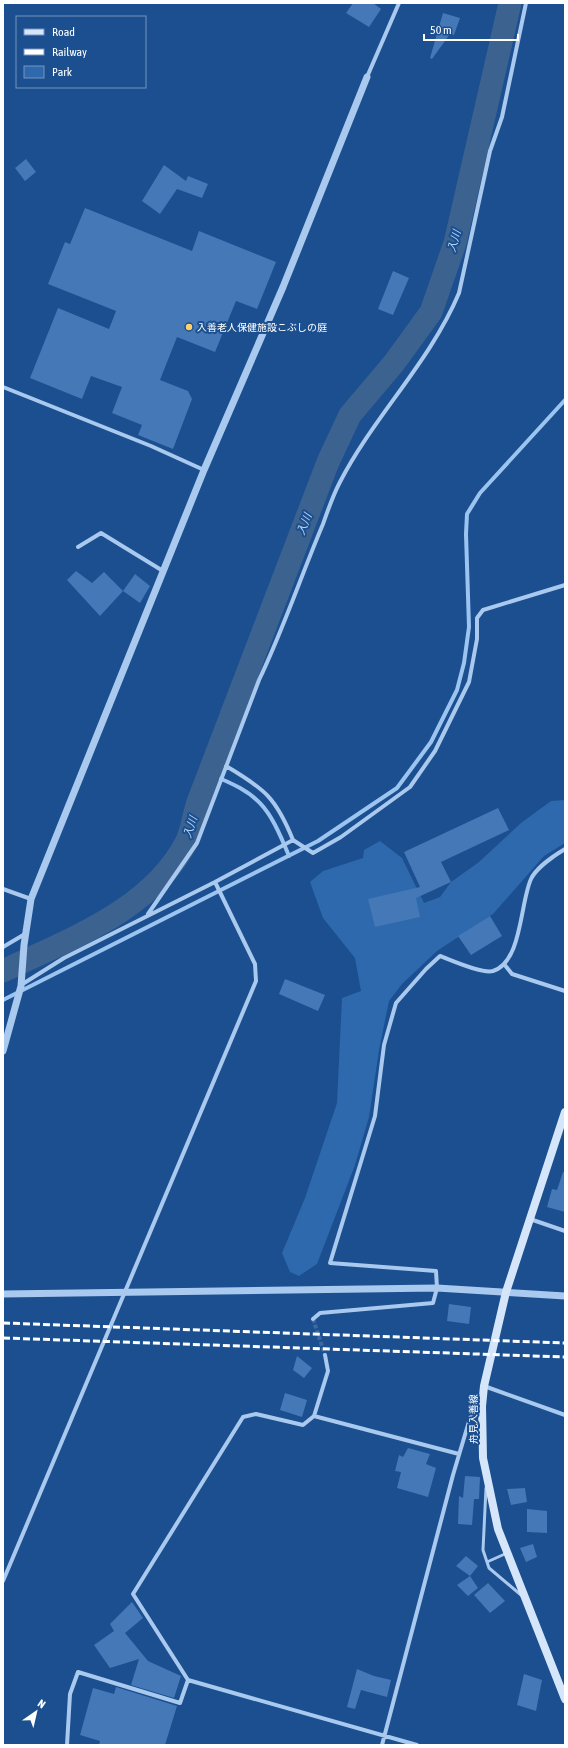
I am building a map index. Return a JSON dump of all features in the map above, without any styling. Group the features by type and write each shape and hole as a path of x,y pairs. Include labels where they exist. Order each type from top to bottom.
{"main road":[{"name":"舟見入善線","path":"565,1112 506,1292 484,1386 482,1406 483,1458 498,1529 565,1699"}],"street":[{"path":"3,1051 21,986 24,945 32,899 204,470 283,287 367,77 400,3"},
{"path":"148,914 197,843 259,680 270,658 298,581 339,483 358,449 381,419 427,351 452,310 459,293 490,151 502,117 526,3"},
{"path":"3,387 151,446 204,470"},
{"path":"78,547 101,533 163,571"},
{"path":"226,766 260,786 273,801 284,818 293,840 313,853 341,837 410,787 436,751 469,682 477,639 477,618 483,610 565,585"},
{"path":"21,986 64,958 148,914 215,882 293,840"},
{"path":"313,1319 320,1313 433,1303 437,1288 436,1271 330,1263 375,1116 384,1045 396,1003 426,969 440,956 478,969 492,972 504,964 513,951 532,878 551,857 565,848"},
{"path":"3,1580 90,1369 124,1294 256,981 255,964 215,882"},
{"path":"3,889 32,899"},
{"path":"3,947 26,934"},
{"path":"504,964 512,974 565,991"},
{"path":"530,1219 565,1231"},
{"path":"3,1294 124,1294 437,1288 565,1296"},
{"path":"325,1355 328,1371 314,1416 303,1425 256,1414 243,1417 133,1594 188,1680 417,1745"},
{"path":"484,1386 565,1415"},
{"path":"382,1745 459,1454 470,1418 482,1406"},
{"path":"314,1416 459,1454"},
{"path":"67,1745 70,1694 78,1672 180,1703 188,1680"}],"lane":[{"path":"487,1477 483,1550 489,1568 525,1599"},
{"path":"487,1562 507,1553"}],"green space":[{"path":"565,800 565,843 544,856 493,914 437,951 402,984 389,1001 379,1050 369,1117 355,1165 317,1264 299,1276 290,1272 282,1253 305,1198 337,1103 342,998 361,991 355,958 323,918 310,882 323,871 363,858 364,850 380,841 402,858 424,903 440,897 451,882 479,862 521,823 551,801"}],"building":[{"path":"353,3 373,3 381,9 369,27 346,13"},
{"path":"443,13 460,18 454,35 450,34 432,59 430,58"},
{"path":"26,159 36,172 25,181 15,168"},
{"path":"164,165 186,181 188,176 208,184 202,198 177,189 160,214 142,201"},
{"name":"入善老人保健施設こぶしの庭","path":"85,208 192,251 199,231 276,262 257,309 236,301 215,352 177,337 160,380 188,391 192,399 173,449 138,435 142,425 112,413 122,387 91,376 82,399 30,378 58,308 109,329 116,311 48,284 65,242 70,244"},
{"path":"393,271 409,278 393,315 378,309"},
{"path":"76,571 92,583 104,572 123,591 100,616 67,580"},
{"path":"135,574 150,586 140,603 123,591"},
{"path":"498,808 509,830 441,862 451,882 416,898 420,917 375,927 368,899 420,887 404,852"},
{"path":"490,916 502,936 471,955 458,936"},
{"path":"285,979 325,995 318,1011 279,994"},
{"path":"563,1172 565,1172 565,1212 547,1207 552,1189 557,1190"},
{"path":"449,1304 471,1307 469,1324 447,1321"},
{"path":"297,1356 312,1368 304,1378 293,1370"},
{"path":"285,1393 307,1400 302,1417 280,1410"},
{"path":"408,1448 430,1454 426,1464 436,1468 428,1497 397,1488 401,1472 395,1471 399,1455 403,1457"},
{"path":"465,1476 480,1477 479,1499 474,1499 472,1525 458,1524 459,1496 463,1498"},
{"path":"525,1488 527,1502 511,1505 507,1489"},
{"path":"527,1509 547,1511 547,1533 527,1532"},
{"path":"533,1544 537,1557 526,1562 520,1548"},
{"path":"466,1556 478,1566 470,1576 456,1566"},
{"path":"470,1576 478,1588 468,1596 457,1585"},
{"path":"488,1583 505,1601 490,1613 474,1595"},
{"path":"132,1602 143,1618 125,1633 148,1661 181,1676 174,1698 131,1685 139,1659 110,1668 94,1645 114,1631 110,1624"},
{"path":"357,1669 374,1676 391,1680 387,1697 361,1690 355,1709 347,1707"},
{"path":"524,1674 542,1680 536,1711 517,1705"},
{"path":"116,1687 177,1706 165,1745 99,1745 100,1741 80,1735 93,1688 114,1694"}],"waterway":[{"name":"入川","path":"3,971 81,934 130,904 152,886 171,865 187,841 198,802 328,462 350,415 394,363 431,312 455,243 510,3"},
{"path":"3,1000 318,841 397,788 431,742 457,690 464,663 469,627 466,534 467,514 480,493 565,400"},
{"path":"209,774 240,788 260,803 275,824 289,856"}],"tunnel":[{"path":"313,1319 325,1355"}],"railway":[{"path":"3,1323 565,1343"},
{"path":"3,1338 565,1357"}],"place":[{"name":"入善老人保健施設こぶしの庭","path":"189,327"}]}
